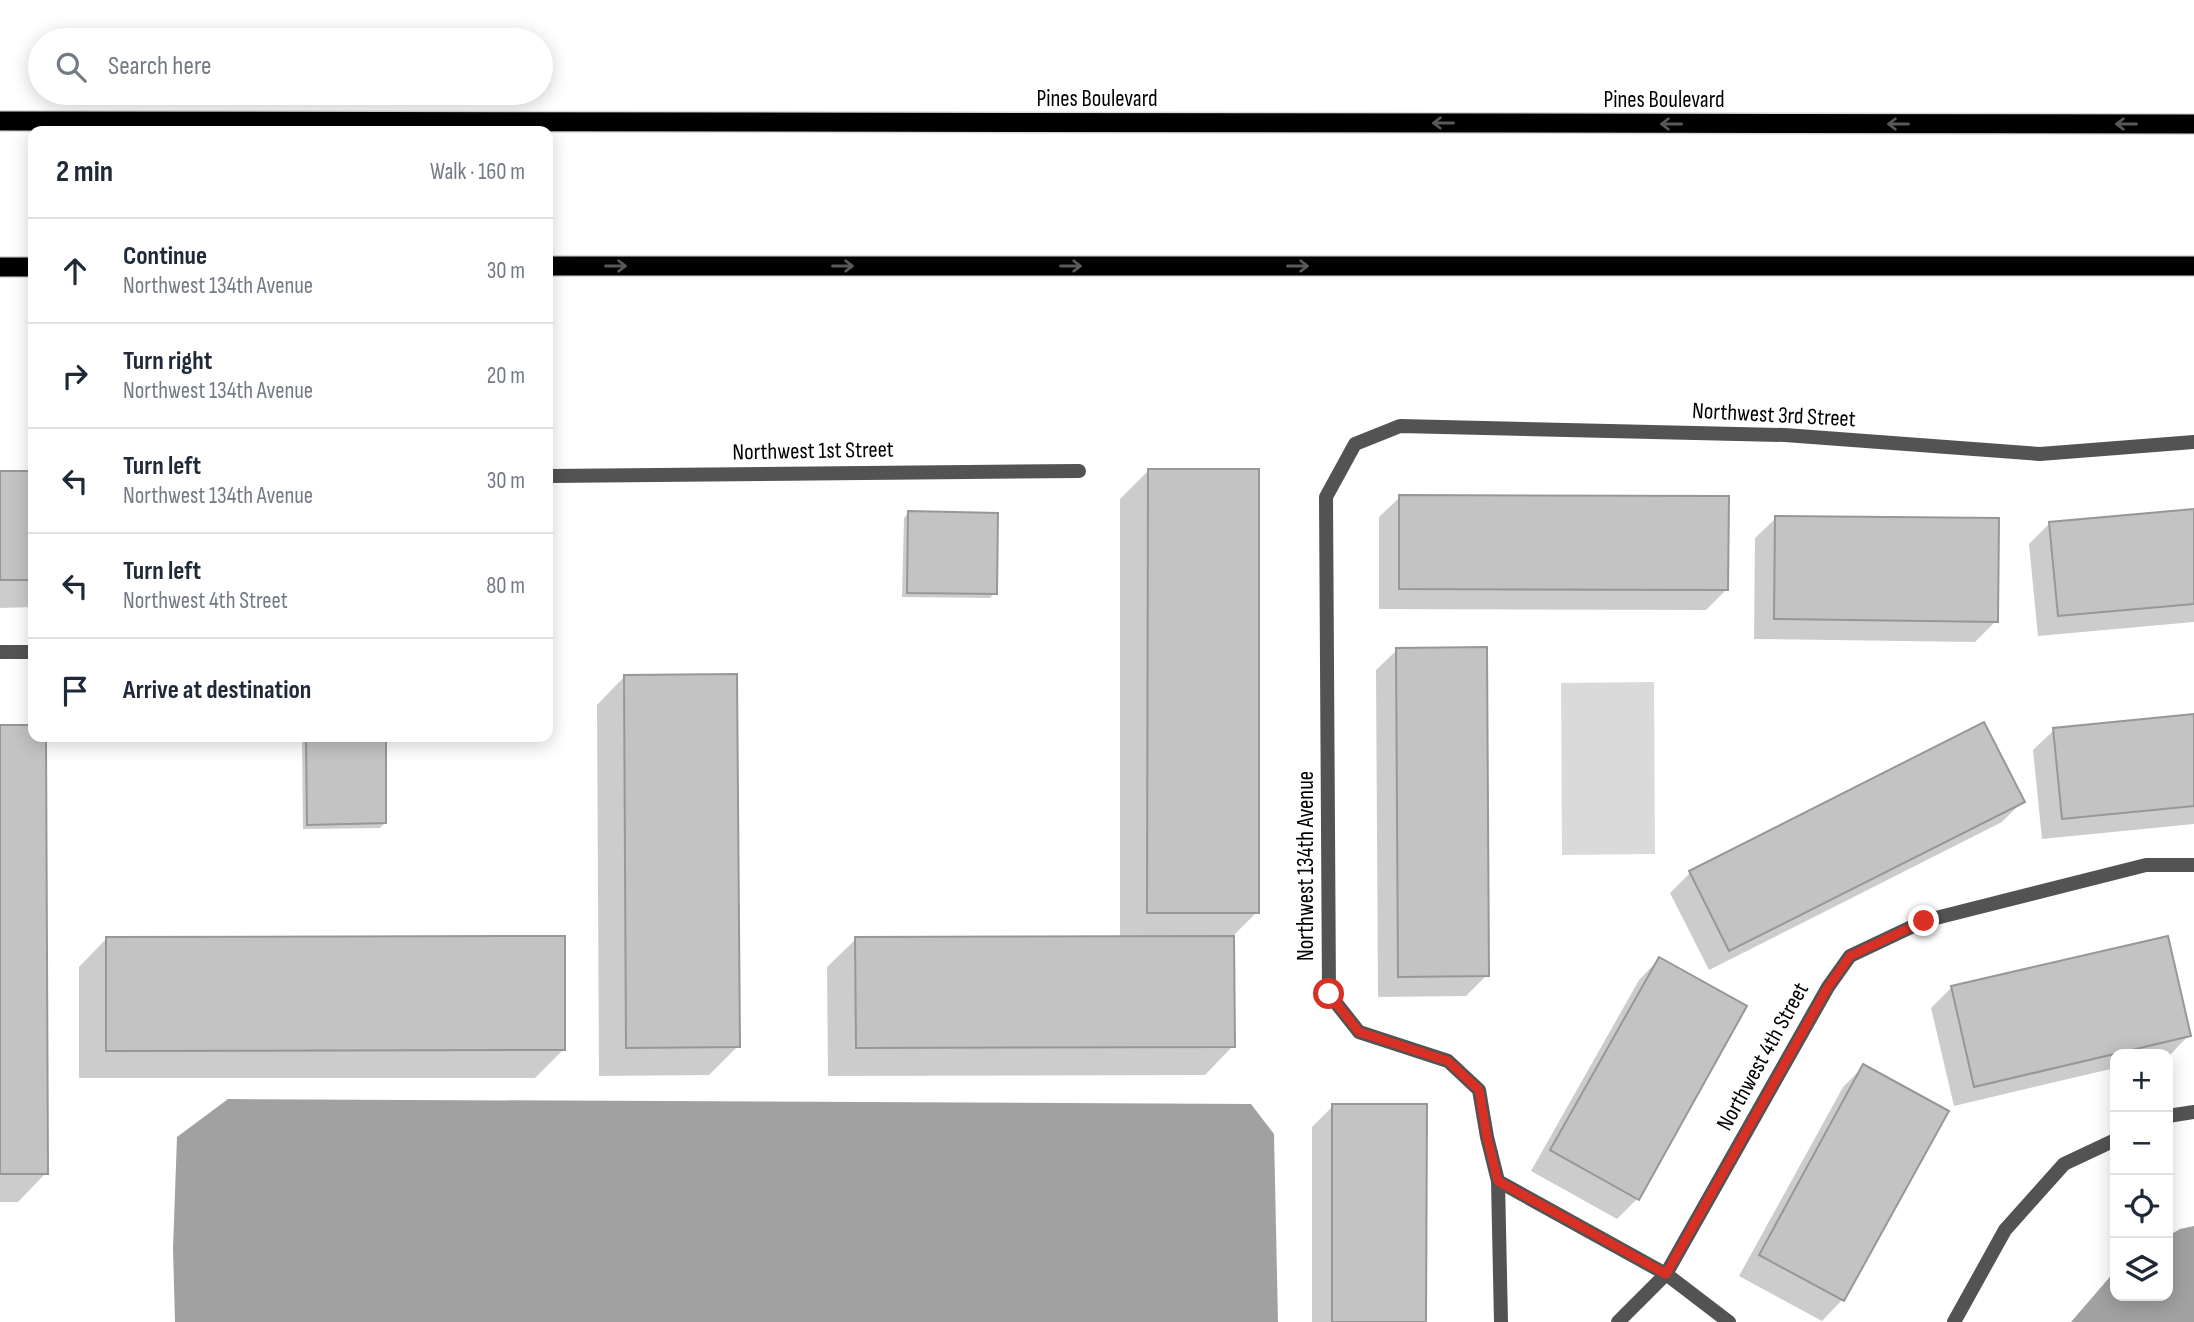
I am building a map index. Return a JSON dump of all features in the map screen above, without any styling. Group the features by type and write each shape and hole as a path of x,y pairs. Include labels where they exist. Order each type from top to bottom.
{"highway":[{"name":"Pines Boulevard","path":"0,121 2194,124"},
{"path":"553,266 2194,265"},
{"path":"0,267 28,267"}],"street":[{"name":"Northwest 3rd Street","path":"1355,444 1400,426 1785,435 2040,454 2194,443"},
{"name":"Northwest 134th Avenue","path":"1355,444 1326,497 1329,994 1359,1032 1448,1061 1479,1090 1498,1181 1501,1322"},
{"name":"Northwest 1st Street","path":"553,476 1079,471"},
{"path":"0,652 28,652"},
{"name":"Northwest 4th Street","path":"1666,1274 1828,987 1850,956 1924,921 2146,865 2194,865"},
{"path":"2173,1115 2194,1112"},
{"path":"1954,1322 2004,1230 2064,1164 2110,1142"},
{"path":"1498,1181 1666,1274 1729,1322"},
{"path":"1618,1322 1666,1274"}],"shaded area":[{"path":"1654,682 1655,854 1562,855 1561,683"},
{"path":"228,1099 1251,1104 1274,1134 1278,1322 175,1322 173,1249 177,1137"},
{"path":"2194,1226 2194,1322 2071,1322 2110,1277 2110,1301 2173,1301 2173,1233"}],"building":[{"path":"1148,469 1259,469 1259,913 1147,913"},
{"path":"0,471 28,471 28,580 0,580"},
{"path":"1399,495 1729,496 1728,590 1399,589"},
{"path":"2194,509 2194,604 2058,616 2049,522"},
{"path":"908,511 998,513 997,594 907,593"},
{"path":"1775,516 1999,518 1998,622 1774,619"},
{"path":"1487,647 1489,976 1398,977 1396,648"},
{"path":"737,674 740,1047 626,1048 624,675"},
{"path":"2194,714 2194,806 2062,819 2053,728"},
{"path":"1984,722 2025,802 1729,951 1689,871"},
{"path":"0,725 28,725 28,742 46,742 48,1174 0,1174"},
{"path":"306,742 386,742 386,823 307,825"},
{"path":"565,936 565,1050 106,1051 106,937"},
{"path":"1234,936 1235,1047 856,1048 855,937"},
{"path":"2168,936 2191,1036 2136,1049 2110,1049 2110,1055 1974,1087 1951,986"},
{"path":"1659,957 1747,1006 1639,1200 1550,1150"},
{"path":"1863,1064 1949,1111 1844,1301 1759,1255"},
{"path":"1332,1104 1427,1104 1426,1322 1332,1322"}],"route":[{"path":"1329,994 1359,1032 1448,1061 1479,1090 1498,1181 1666,1274 1828,987 1850,956 1924,921"}]}
